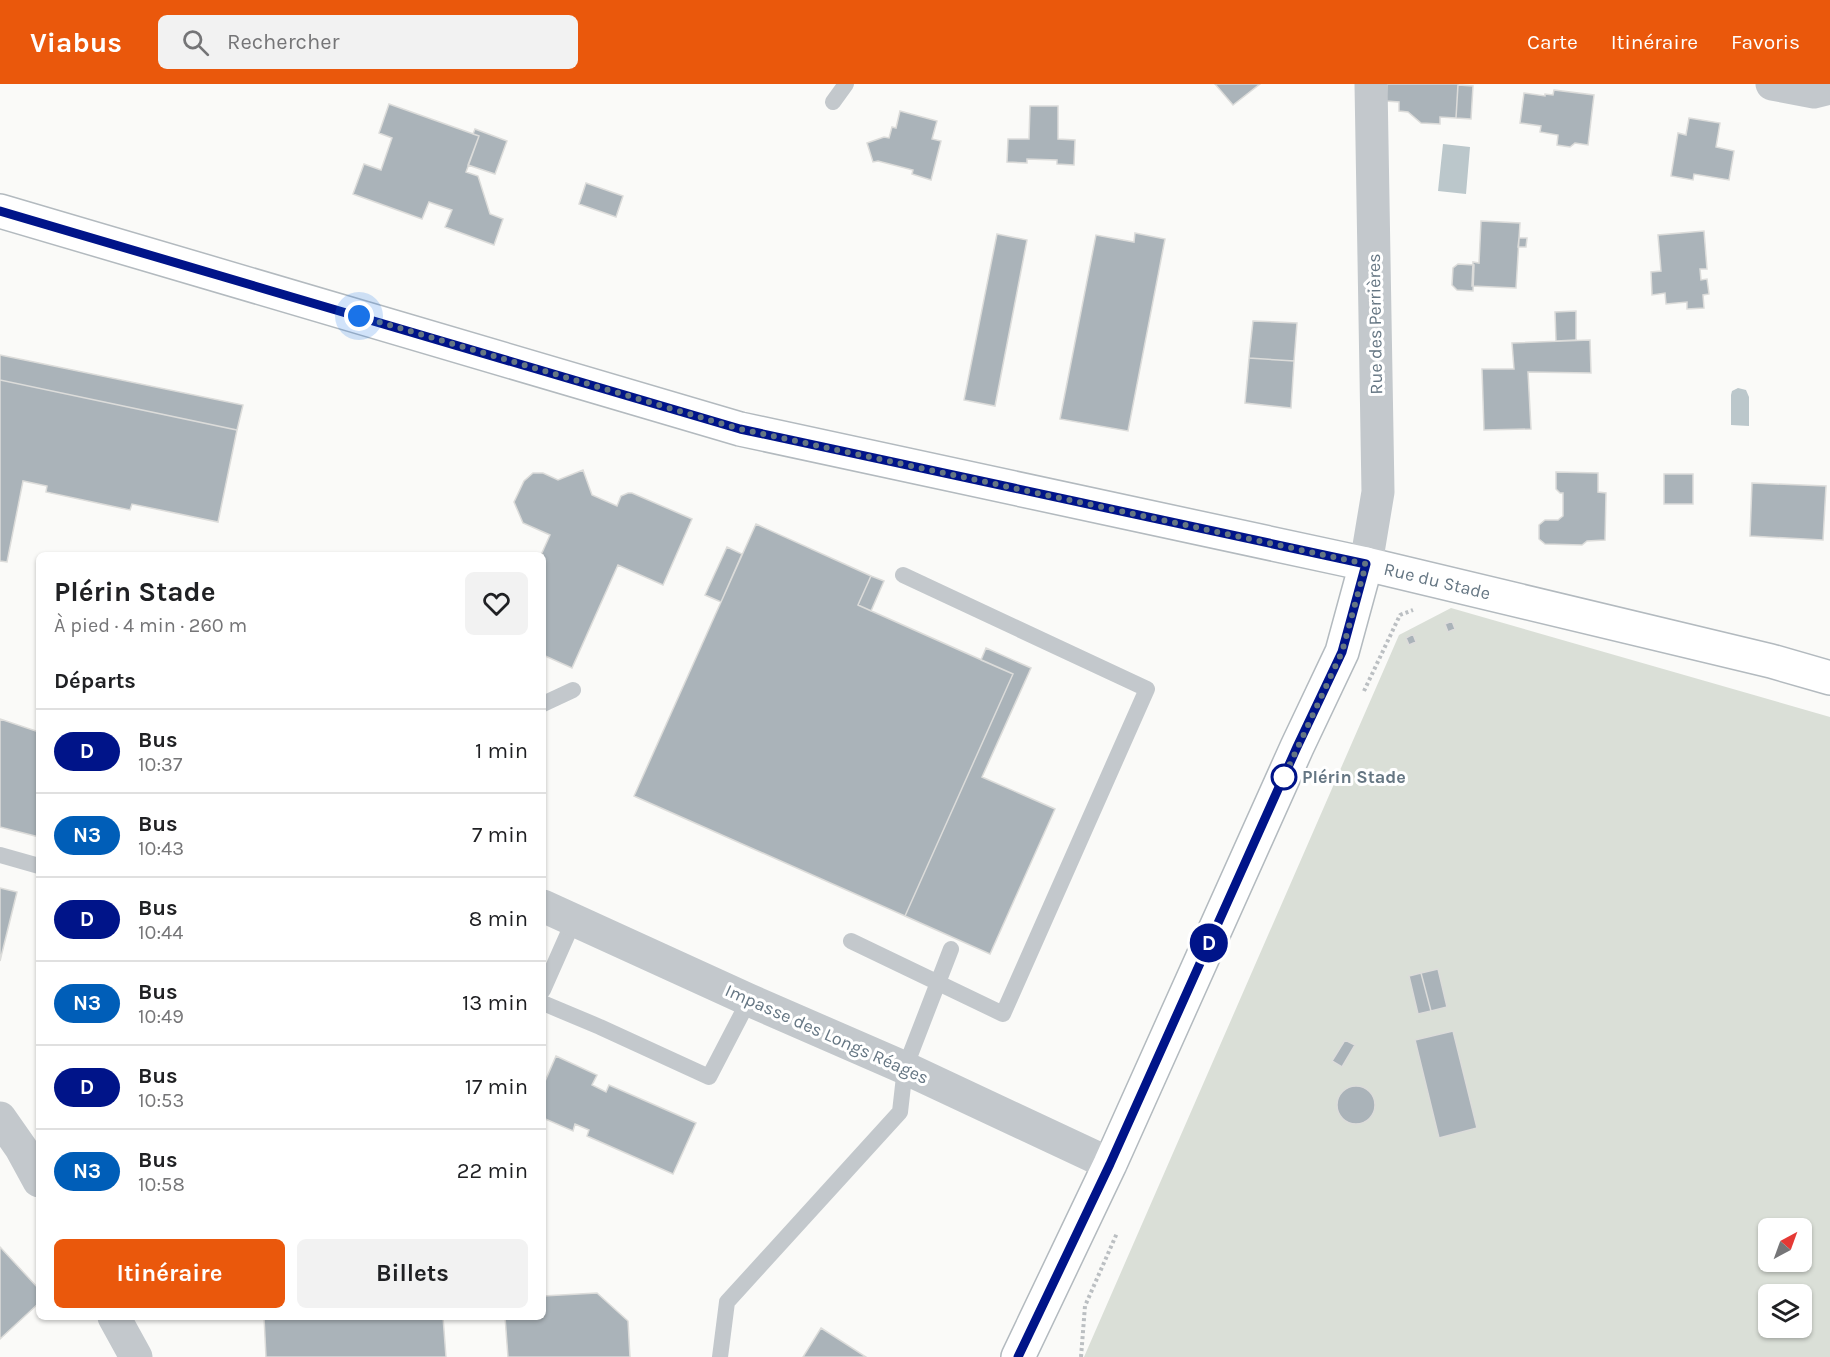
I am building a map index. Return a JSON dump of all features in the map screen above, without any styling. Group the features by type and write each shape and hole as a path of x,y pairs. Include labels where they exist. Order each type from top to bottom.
{"main road":[{"name":"Rue du Stade","path":"0,211 740,429 1366,564 1771,661 1830,678"},
{"path":"1018,1357 1110,1164 1342,652 1366,564"}],"street":[{"name":"Rue des Perrières","path":"1366,564 1378,492 1371,84"},
{"path":"1772,84 1814,92 1830,88"},
{"name":"Impasse des Longs Réages","path":"546,907 905,1068 1110,1164"},
{"path":"0,1118 21,1148 36,1176"},
{"path":"116,1320 136,1357"}],"lane":[{"path":"833,102 846,84"},
{"path":"851,941 1003,1014 1148,689 903,575"},
{"path":"546,703 573,690"},
{"path":"0,855 36,865"},
{"path":"546,983 574,920"},
{"path":"720,1357 727,1302 900,1112 905,1068 951,949"},
{"path":"546,1004 600,1026 709,1077 749,1000"}],"path":[{"path":"1360,698 1400,615 1422,606"}],"shaded area":[{"path":"1443,144 1470,147 1466,194 1438,191"},
{"path":"1738,388 1746,390 1749,397 1749,426 1731,425 1731,395 1732,391"},
{"path":"1451,608 1830,717 1830,1357 1084,1357 1399,635"}],"building":[{"path":"1215,84 1260,84 1233,105"},
{"path":"1387,84 1458,84 1456,118 1440,117 1440,124 1421,123 1408,112 1399,111 1399,102 1386,101"},
{"path":"1458,85 1473,86 1471,119 1456,118"},
{"path":"1554,90 1594,95 1588,145 1575,143 1570,147 1557,145 1558,135 1540,132 1541,126 1520,123 1524,93 1545,96 1545,94 1553,95"},
{"path":"389,104 479,136 466,172 478,176 490,214 503,219 494,245 445,227 452,210 429,202 422,219 353,194 364,164 381,170 392,138 379,133"},
{"path":"1030,106 1058,106 1058,139 1075,140 1074,165 1057,164 1057,160 1027,159 1027,163 1007,162 1008,139 1029,139"},
{"path":"900,111 937,121 932,139 941,141 931,180 912,174 913,170 878,161 873,162 867,143 884,137 889,138 892,127 896,128"},
{"path":"1689,118 1720,123 1716,147 1734,151 1729,180 1694,174 1693,180 1671,176 1678,133 1686,135"},
{"path":"475,129 507,141 495,174 468,165 479,136 473,134"},
{"path":"586,183 623,196 616,217 579,204"},
{"path":"1481,221 1520,223 1516,288 1472,286 1473,262 1479,263"},
{"path":"1704,231 1707,269 1700,269 1701,280 1707,279 1709,294 1703,295 1704,308 1687,309 1687,302 1666,304 1665,293 1652,295 1651,272 1661,271 1658,235"},
{"path":"1135,233 1165,239 1128,431 1060,419 1096,235 1134,242"},
{"path":"997,234 1027,240 995,406 964,400"},
{"path":"1519,238 1527,238 1526,247 1518,247"},
{"path":"1458,264 1474,265 1473,291 1457,290 1452,285 1453,268"},
{"path":"1576,311 1576,340 1556,341 1555,312"},
{"path":"1253,321 1297,323 1294,361 1249,358"},
{"path":"1590,340 1591,373 1528,372 1531,429 1484,430 1482,369 1514,369 1512,343"},
{"path":"0,355 243,405 237,430 0,380"},
{"path":"1249,358 1294,361 1291,408 1245,403"},
{"path":"0,380 237,430 218,522 132,504 130,510 46,492 47,486 23,481 7,562 0,561"},
{"path":"583,470 592,495 617,506 621,496 632,493 692,519 663,585 618,565 572,668 546,656 546,552 542,552 550,535 523,523 514,502 524,481 533,473 543,473 558,480"},
{"path":"1556,472 1598,473 1598,492 1606,493 1605,540 1587,541 1582,545 1545,544 1539,539 1539,525 1545,520 1558,520 1563,516 1563,493 1556,489"},
{"path":"1664,474 1693,474 1693,504 1664,504"},
{"path":"1752,483 1826,486 1823,540 1750,536"},
{"path":"756,524 871,576 858,605 1013,674 905,916 634,796"},
{"path":"727,547 742,554 721,602 705,595"},
{"path":"871,576 884,581 871,611 858,605"},
{"path":"1452,621 1455,629 1448,632 1445,624"},
{"path":"1413,634 1416,642 1409,645 1406,638"},
{"path":"986,648 1031,668 982,777 1055,809 990,954 905,916 1013,674 981,660"},
{"path":"0,719 36,731 36,836 0,827"},
{"path":"0,888 17,892 0,961"},
{"path":"1438,969 1447,1007 1431,1011 1421,973"},
{"path":"1421,973 1431,1011 1418,1014 1409,976"},
{"path":"1453,1031 1477,1128 1439,1138 1415,1040"},
{"path":"1345,1040 1355,1045 1342,1067 1332,1061"},
{"path":"556,1056 597,1075 592,1085 606,1092 609,1085 696,1123 673,1174 587,1136 589,1130 575,1124 573,1131 546,1119 546,1079"},
{"path":"1356,1086 1369,1092 1375,1105 1369,1118 1356,1124 1343,1118 1337,1105 1343,1092"},
{"path":"0,1247 36,1286 36,1306 0,1339"},
{"path":"597,1293 628,1321 630,1357 508,1357 505,1320 546,1320 546,1296"},
{"path":"264,1320 443,1320 446,1357 266,1357"},
{"path":"821,1328 866,1357 803,1357"}],"bus line":[{"name":"D","path":"0,211 740,429 1366,564 1342,652 1110,1164 1018,1357"}],"place":[{"name":"Plérin Stade","path":"1284,777"}],"route":[{"path":"359,316 740,429 1366,564 1342,652 1284,777"}]}
